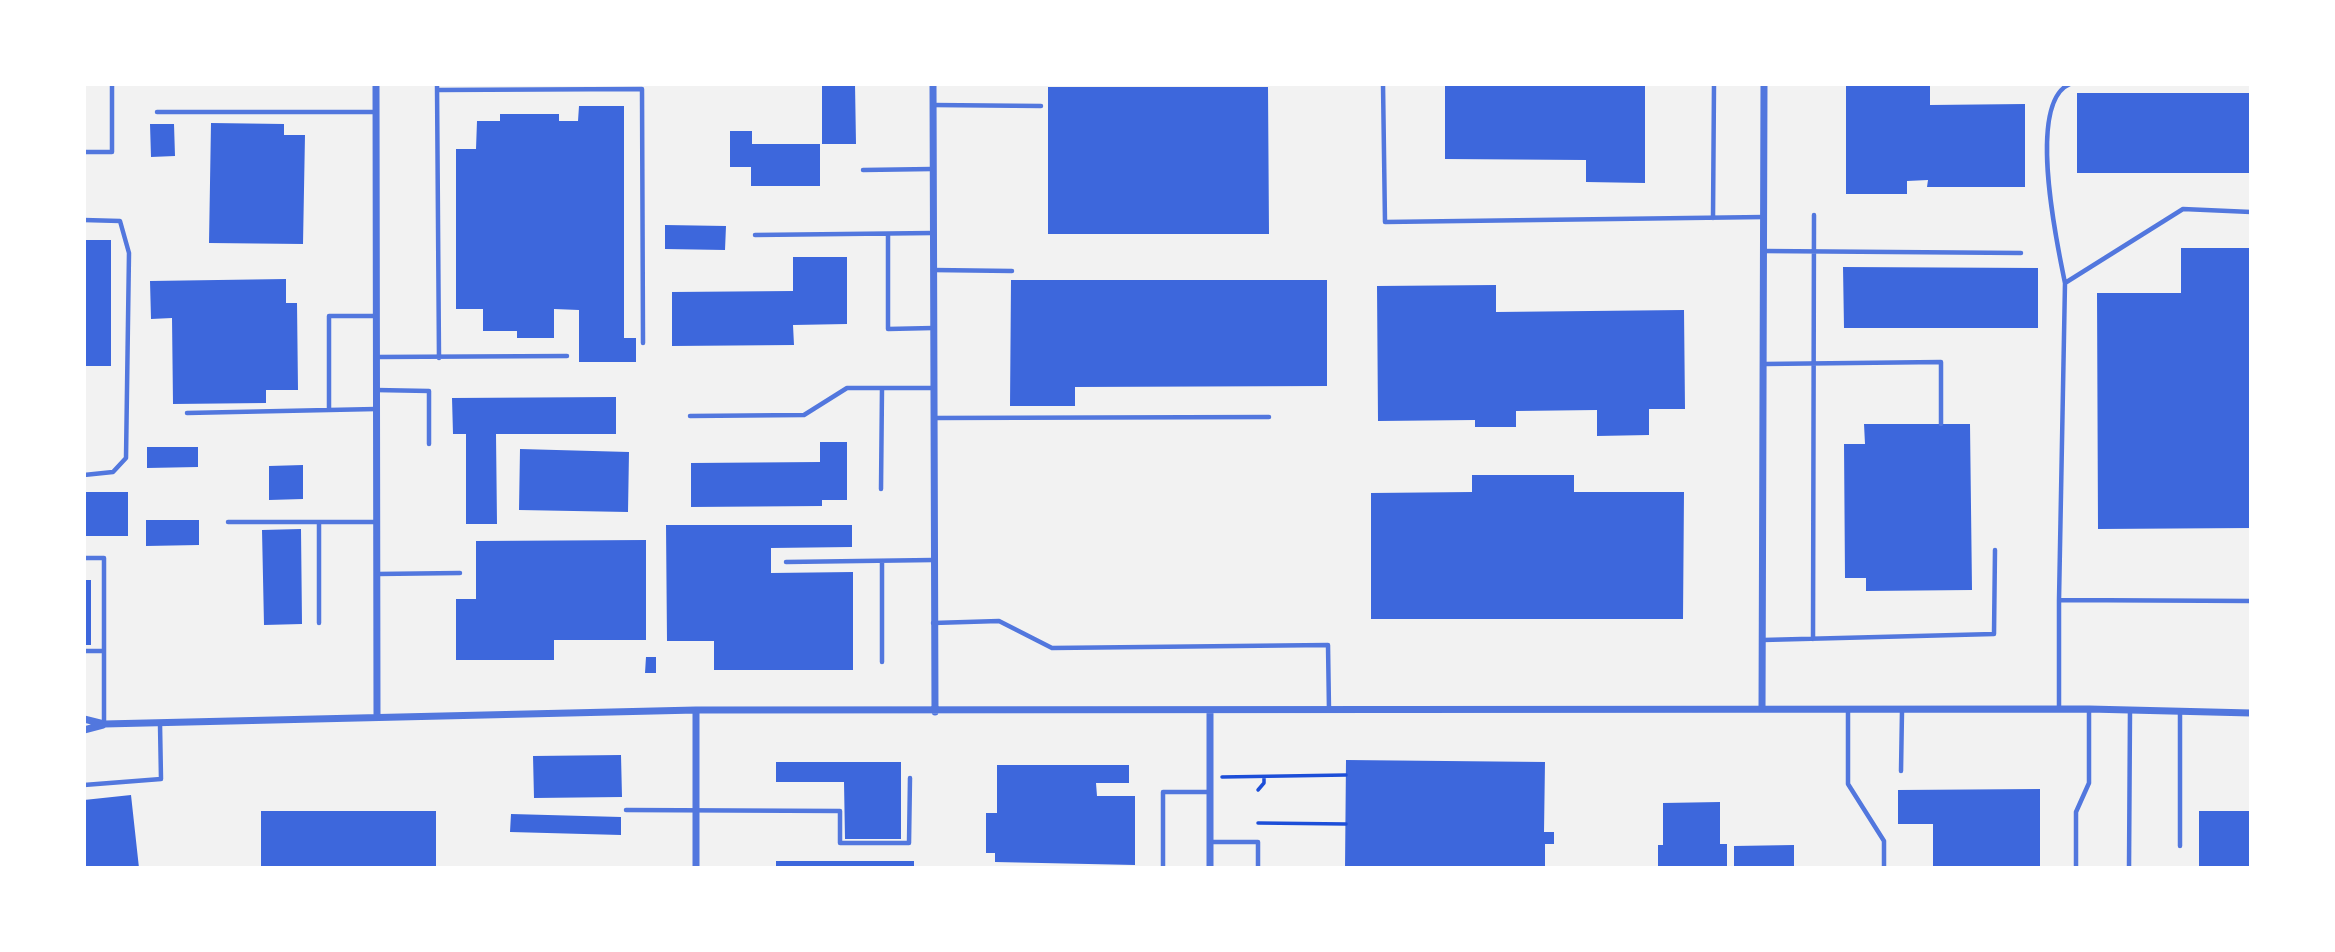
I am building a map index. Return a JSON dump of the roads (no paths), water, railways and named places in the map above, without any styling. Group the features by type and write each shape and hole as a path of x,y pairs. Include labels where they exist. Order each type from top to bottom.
{"street":[{"path":"376,84 377,717"},
{"path":"933,84 934,712"},
{"path":"1762,709 1764,84"},
{"path":"84,719 104,724 696,710 934,712 2089,709 2251,713"},
{"path":"696,710 696,868"},
{"path":"1209,711 1210,868"},
{"path":"84,730 104,724"}],"lane":[{"path":"84,152 112,152 112,84"},
{"path":"1383,84 1385,222 1763,217"},
{"path":"1713,218 1714,84"},
{"path":"2059,709 2065,283 2048,198 2048,161 2050,104 2058,89 2070,84"},
{"path":"439,358 437,87 642,89 643,343"},
{"path":"933,105 1041,106"},
{"path":"157,112 376,111"},
{"path":"863,170 932,169"},
{"path":"2065,283 2183,209 2251,212"},
{"path":"1812,639 1814,215"},
{"path":"84,220 120,221 129,253 126,458 113,472 84,475"},
{"path":"755,235 933,233"},
{"path":"888,234 888,328 933,328"},
{"path":"1763,251 2021,253"},
{"path":"933,271 1012,271"},
{"path":"329,410 329,316 376,316"},
{"path":"376,357 567,356"},
{"path":"1764,364 1941,362 1941,424"},
{"path":"690,416 804,415 847,388 933,388"},
{"path":"881,489 882,388"},
{"path":"376,390 429,391 429,444"},
{"path":"187,413 376,409"},
{"path":"933,418 1269,417"},
{"path":"228,522 376,522"},
{"path":"319,522 320,623"},
{"path":"1763,640 1994,634 1995,550"},
{"path":"84,558 104,558 104,724"},
{"path":"786,562 933,560"},
{"path":"882,561 882,662"},
{"path":"376,574 460,573"},
{"path":"2059,600 2251,601"},
{"path":"933,623 999,621 1052,648 1328,645 1329,710"},
{"path":"84,651 104,651"},
{"path":"2076,868 2076,812 2089,783 2089,709"},
{"path":"1849,710 1848,784 1884,841 1884,868"},
{"path":"2129,868 2130,710"},
{"path":"1901,771 1902,711"},
{"path":"2180,713 2180,846"},
{"path":"84,785 161,779 160,723"},
{"path":"625,810 840,811 839,843 909,843 910,778"},
{"path":"1163,868 1163,792 1210,792"},
{"path":"1210,842 1258,842 1258,868"}]}
